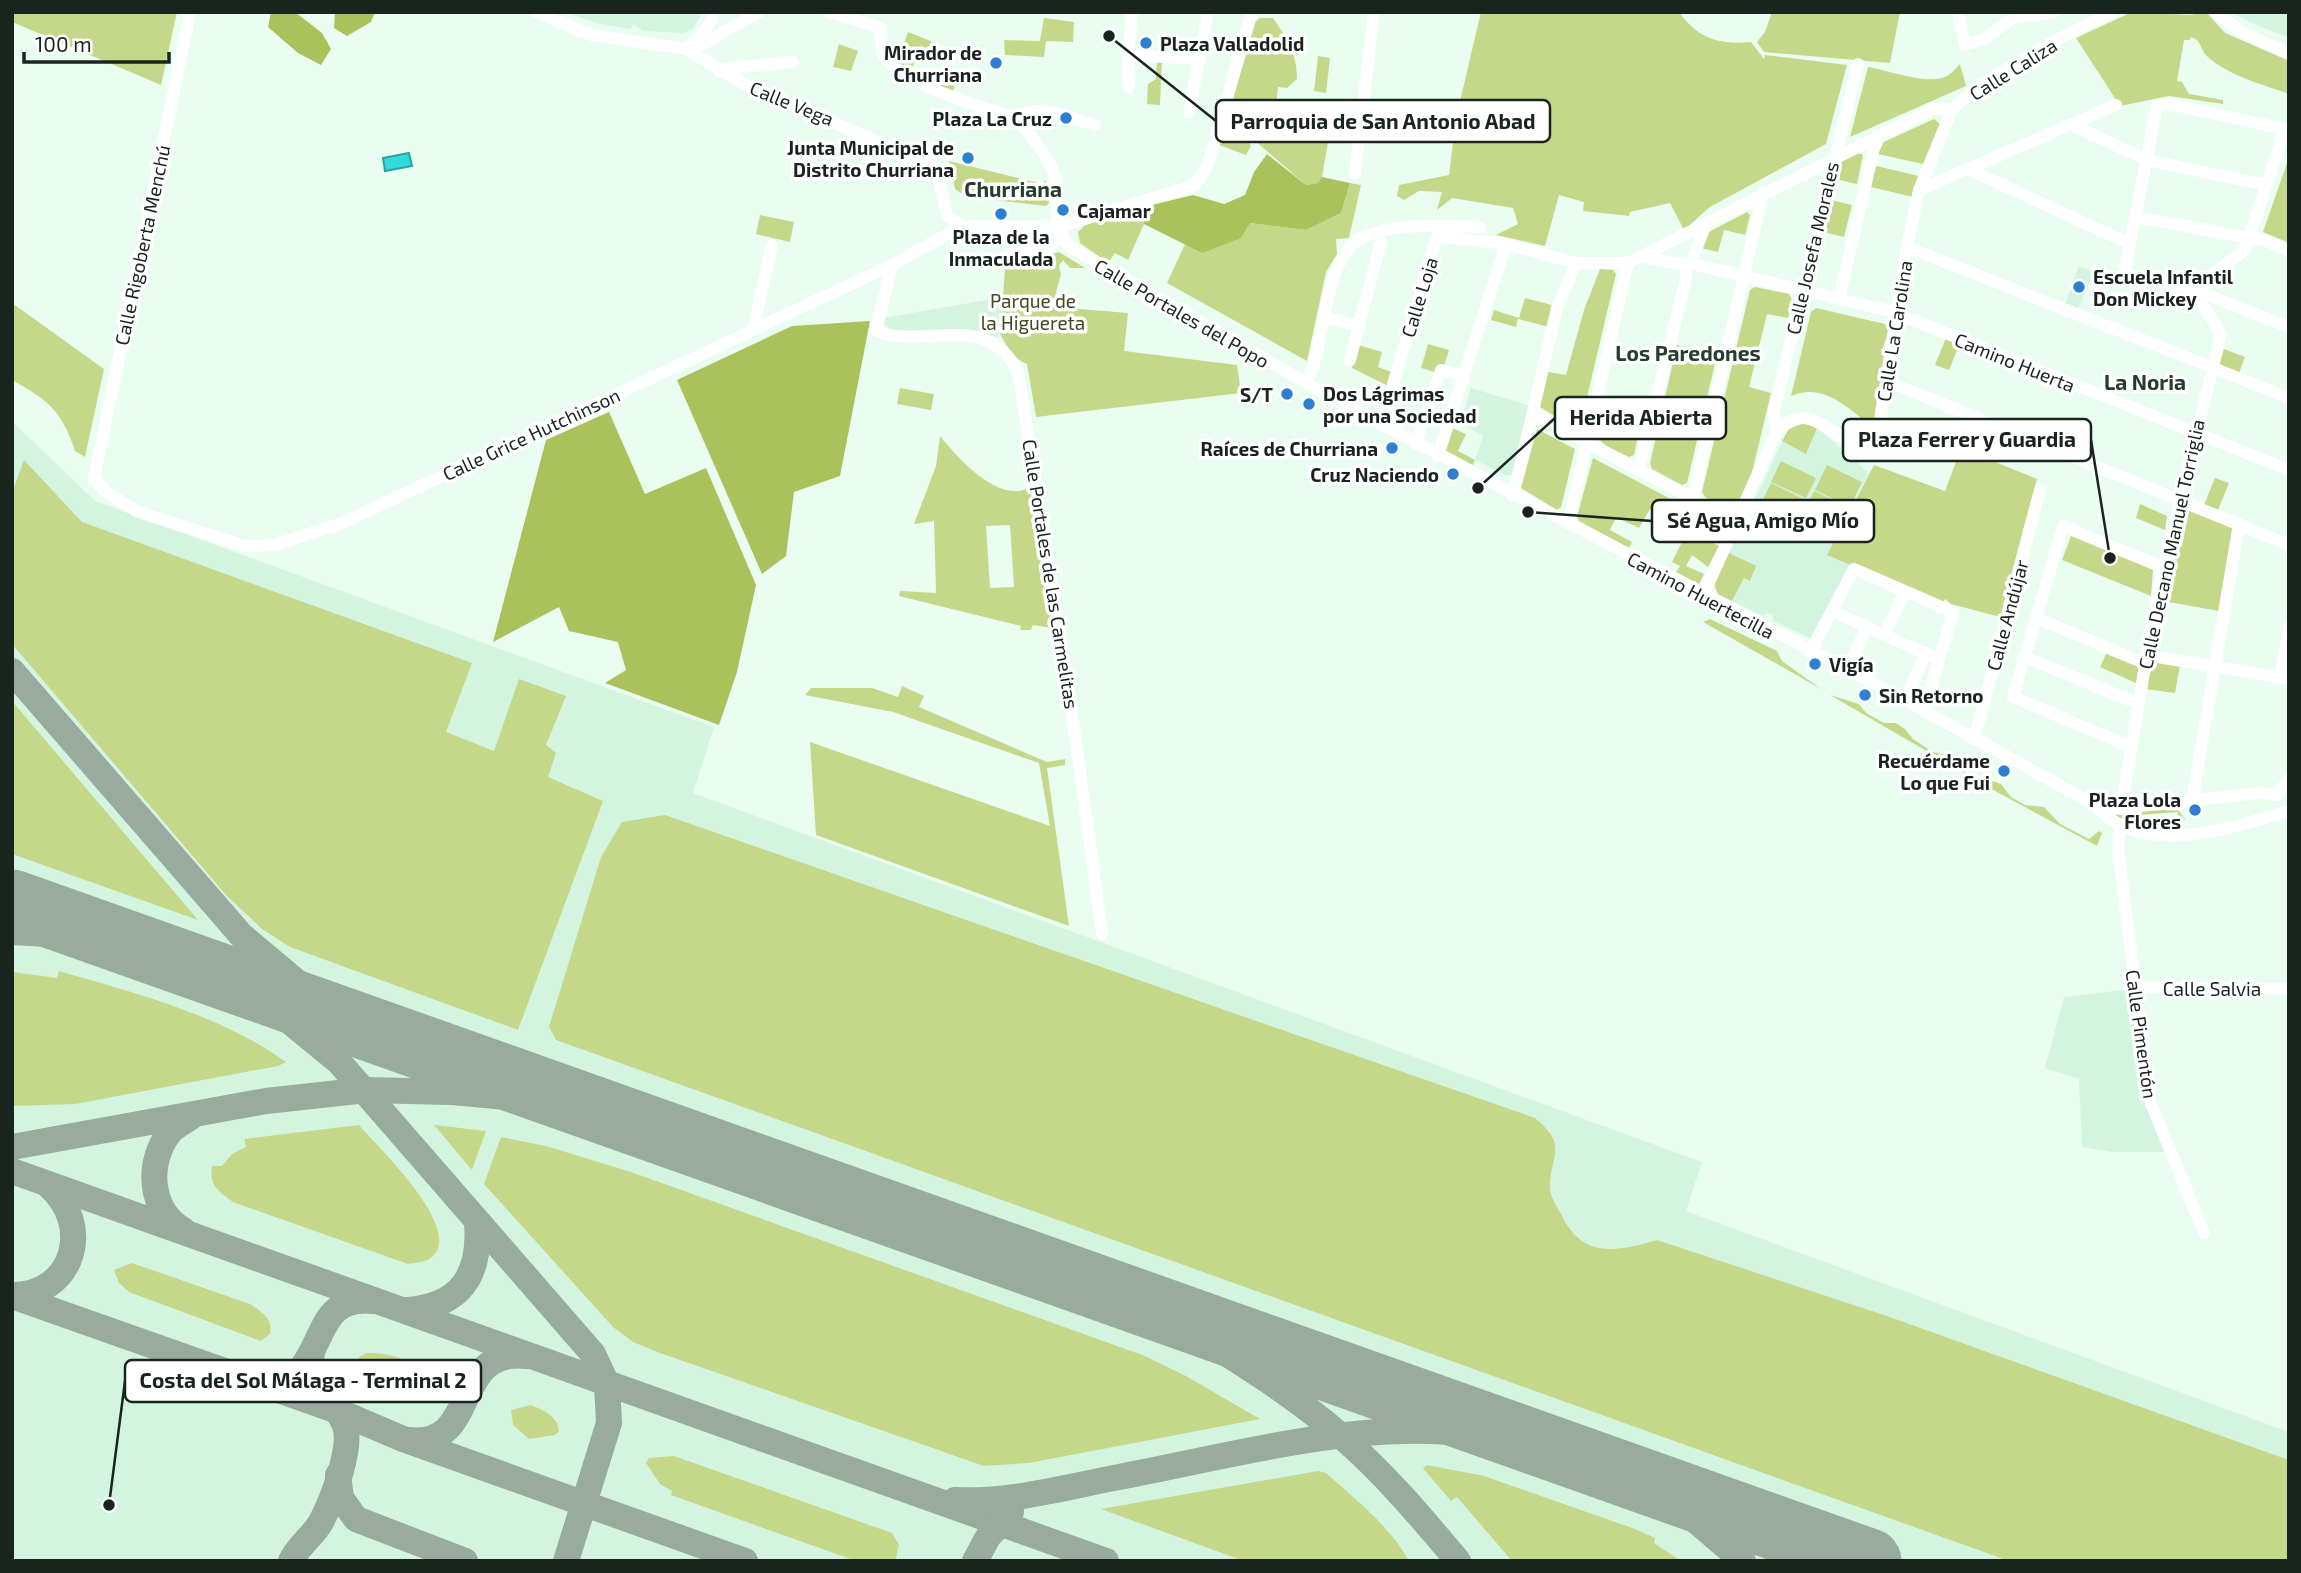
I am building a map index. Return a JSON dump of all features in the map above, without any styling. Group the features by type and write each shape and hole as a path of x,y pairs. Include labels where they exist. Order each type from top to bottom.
{"street":[{"name":"Calle Rigoberta Menchú","path":"94,478 191,12"},
{"path":"535,12 591,35 685,49 705,43 759,12"},
{"path":"685,49 704,32 713,12"},
{"path":"830,12 881,28 883,55 888,62 932,89 957,101 1017,117 1056,178 1055,213 1060,231"},
{"path":"1189,112 1208,12"},
{"path":"962,226 1004,225 1060,231 1195,185 1207,167 1252,12"},
{"path":"1355,174 1374,12"},
{"path":"1958,12 1965,45 1986,38 2013,18 2054,12"},
{"name":"Calle Caliza","path":"1952,109 1982,84 2046,46 2113,12"},
{"path":"2215,12 2243,33 2289,53"},
{"path":"1129,87 1131,18"},
{"name":"Calle Vega","path":"685,49 720,72 927,163 937,172 947,216 962,226"},
{"path":"1128,55 1199,59"},
{"path":"720,72 729,68 793,62"},
{"name":"Calle Josefa Morales","path":"1776,433 1774,411 1833,157 1858,64"},
{"path":"2193,289 2245,250 2265,185 2287,130 2169,104 2157,106 2124,274 2193,289 2289,327"},
{"path":"1919,190 2116,105"},
{"path":"1438,456 1506,244 1576,263 1628,263 1833,157 1877,139 1933,109 1952,109"},
{"name":"Calle La Carolina","path":"1776,433 1783,425 1804,416 1817,420 1844,439 1863,442 1872,437 1879,426 1907,247 1919,190 1952,109"},
{"path":"1017,117 1024,112 1051,112 1095,125"},
{"path":"2070,124 2147,160 2265,185"},
{"path":"1839,299 1877,139"},
{"path":"1968,169 2130,244"},
{"path":"1693,497 1763,193"},
{"path":"2135,217 2267,241 2289,251"},
{"path":"1685,261 1706,223"},
{"path":"1004,225 1004,238 1012,248 1026,253 1046,249 1060,231"},
{"path":"1307,384 1316,365 1336,270 1350,246 1364,237 1432,225 1480,227"},
{"name":"Calle Grice Hutchinson","path":"94,478 105,491 136,511 244,546 275,545 342,523 892,265 962,226"},
{"name":"Calle Portales del Popo","path":"1060,231 1079,254 1307,384"},
{"name":"Calle Loja","path":"1381,425 1437,236 1506,244"},
{"path":"1639,470 1686,278 1688,239 1675,240"},
{"path":"1675,240 1666,253 1685,261"},
{"path":"1350,360 1381,241"},
{"path":"753,330 772,245"},
{"path":"1907,247 2289,398"},
{"name":"Camino Huerta","path":"1644,257 1685,261 1898,314 2289,470"},
{"path":"1513,496 1558,308 1576,263"},
{"path":"1568,524 1628,263"},
{"name":"Calle Portales de las Carmelitas","path":"892,265 876,331 888,336 963,334 993,341 1010,357 1018,372 1077,749 1102,934"},
{"name":"Calle Decano Manuel Torriglia","path":"2121,809 2137,703 2163,568 2221,334 2193,289"},
{"path":"1324,317 1359,326"},
{"path":"1416,444 1441,370 1463,376"},
{"path":"1886,381 2289,545"},
{"name":"Camino Huertecilla","path":"1307,384 1810,653 1905,700 2095,806"},
{"path":"1534,414 1736,522"},
{"path":"1703,596 1776,433"},
{"name":"Calle Andújar","path":"1974,740 2039,490"},
{"path":"2192,802 2239,524"},
{"path":"2130,747 2013,697 2063,526 2163,568"},
{"path":"1810,653 1854,569 1953,612 1924,711"},
{"path":"1884,634 1905,592"},
{"path":"1832,611 1939,660"},
{"path":"2036,618 2145,659 2214,666 2285,679 2289,627"},
{"path":"1847,671 1867,626"},
{"path":"1905,700 1926,653"},
{"path":"2024,657 2137,703"},
{"path":"2277,795 2289,779"},
{"path":"2095,806 2121,809 2259,793 2277,795"},
{"path":"2095,806 2109,821 2120,826 2178,836 2207,834 2285,812 2277,795"},
{"name":"Calle Pimentón","path":"2120,826 2118,849 2150,1101 2204,1233"},
{"name":"Calle Salvia","path":"2135,987 2289,989"}],"shaded area":[{"path":"565,12 702,12 694,28 684,33 643,31 634,24 630,29 599,24"},
{"path":"2229,12 2289,12 2289,37 2268,30"},
{"name":"Escuela Infantil Don Mickey","path":"2079,266 2094,272 2078,309 2065,304"},
{"path":"1004,297 1000,334 997,337 964,329 894,332 884,323 883,318"},
{"path":"1471,388 1531,406 1513,474 1507,476 1475,460 1483,436 1460,423"},
{"path":"12,421 95,501 714,727 693,793 1702,1162 1686,1211 2289,1432 2289,1561 12,1561"},
{"path":"1814,425 1869,473 1828,554 1851,565 1814,640 1773,621 1773,616 1768,613 1763,616 1718,594 1714,584 1786,434"},
{"path":"2132,989 2138,1065 2141,1065 2166,1152 2112,1152 2082,1147 2079,1079 2045,1068 2064,997"}],"green space":[{"path":"12,12 177,12 161,85 12,22"},
{"path":"271,12 295,12 322,33 331,49 321,65 298,53 268,27"},
{"path":"335,12 375,12 371,22 347,36 334,28"},
{"path":"1481,12 1679,12 1694,28 1710,38 1729,42 1751,42 1764,59 1765,55 1847,65 1826,144 1710,207 1684,230 1670,203 1630,212 1629,216 1583,211 1584,202 1559,195 1545,246 1496,235 1518,224 1513,208 1452,198 1437,210 1442,192 1419,191 1404,200 1397,196 1399,185 1449,175 1456,118"},
{"path":"1772,12 1900,12 1890,63 1764,52 1757,42 1765,32"},
{"path":"2132,12 2190,15 2206,12 2225,33 2289,61 2289,94 2246,79 2216,64 2191,37 2190,40 2184,40 2177,81 2182,82 2189,94 2223,100 2223,104 2169,96 2120,106 2076,38"},
{"path":"1044,18 1074,22 1073,42 1046,41 1044,57 1005,55 1004,40 1040,41"},
{"path":"1260,18 1273,18 1290,47 1297,70 1297,79 1287,88 1278,87 1274,121 1317,128 1316,140 1328,142 1322,177 1318,183 1306,185 1254,140 1247,139 1251,146 1246,155 1219,145 1255,22"},
{"path":"908,32 933,42 928,53 924,49 910,70 893,60 902,49"},
{"path":"839,44 858,51 851,71 833,67"},
{"path":"1318,56 1330,58 1326,93 1314,91"},
{"path":"1157,61 1162,61 1160,105 1147,104 1148,84 1156,79"},
{"path":"1960,64 1966,86 1850,137 1868,67 1908,76 1939,79 1947,76"},
{"path":"977,69 977,74 958,75 952,94 935,88 942,71"},
{"path":"1934,119 1941,125 1923,164 1878,154 1884,142"},
{"path":"1858,153 1863,155 1857,184 1835,179 1842,161"},
{"path":"1267,154 1306,185 1318,183 1322,177 1350,183 1341,213 1306,230 1250,223 1241,238 1202,253 1144,224 1140,208 1193,195 1224,204 1245,195 1254,172"},
{"path":"2289,157 2289,243 2263,232"},
{"path":"949,161 1042,184 1046,180 1049,203 1046,206 967,197 955,189"},
{"path":"1876,166 1919,176 1913,197 1871,187"},
{"path":"1350,183 1361,185 1349,238 1336,239 1337,254 1326,272 1307,361 1167,283 1185,244 1202,253 1249,223 1306,230 1341,213"},
{"path":"1831,200 1852,205 1844,237 1823,232"},
{"path":"1140,208 1144,224 1128,260 1115,253 1108,263 1080,243 1078,232 1085,225"},
{"path":"1747,212 1750,215 1745,235 1724,230 1718,252 1700,248 1705,234"},
{"path":"760,215 794,222 790,242 756,234"},
{"name":"Parque de la Higuereta","path":"1059,252 1085,268 1070,268 1063,260 1059,266 1061,274 1055,296 1068,308 1128,313 1124,351 1237,365 1241,393 1036,417 1027,364 1014,355 1000,334 1005,269 1013,255 1032,260"},
{"path":"1600,269 1613,270 1616,274 1580,427 1576,429 1540,407 1548,372 1566,375 1584,310"},
{"path":"1755,287 1789,294 1792,300 1788,318 1767,314 1749,387 1771,393 1750,481 1737,509 1731,511 1705,497 1702,492 1750,290"},
{"path":"1525,298 1556,306 1549,327 1518,319 1516,327 1491,320 1494,310 1519,318"},
{"path":"12,303 104,369 85,457 75,451 65,426 52,408 12,380"},
{"path":"1816,308 1885,324 1889,329 1881,354 1885,355 1873,428 1845,406 1825,395 1814,392 1791,396 1811,312"},
{"path":"870,321 840,476 794,492 786,556 762,574 677,380 792,326"},
{"path":"1946,338 1960,343 1949,370 1935,365"},
{"path":"1428,344 1449,350 1444,366 1438,365 1435,372 1421,368"},
{"path":"1358,345 1382,352 1378,367 1394,373 1390,387 1352,368"},
{"path":"1677,345 1717,355 1687,483 1682,485 1652,469 1650,463"},
{"path":"2224,349 2245,357 2239,373 2218,365"},
{"path":"900,388 934,394 931,410 897,404"},
{"path":"609,412 645,494 706,468 756,585 737,672 719,725 605,683 626,670 618,642 569,631 559,607 493,642 546,440"},
{"path":"1620,421 1640,426 1634,455 1629,457 1599,439 1598,428 1618,433"},
{"path":"1804,423 1817,428 1806,454 1782,441 1789,429"},
{"path":"1452,428 1466,434 1458,451 1475,460 1473,465 1445,450"},
{"path":"1537,429 1575,449 1561,507 1557,510 1521,488"},
{"path":"940,436 968,466 993,484 1006,490 1018,491 1030,487 1031,479 1052,628 1033,625 1031,630 1020,630 1021,626 899,596 900,591 936,593 934,521 914,524 936,466","holes":["1010,525 1014,587 990,588 986,526"]},
{"path":"1961,448 2037,479 2000,617 1951,604 1945,599 1942,604 1827,555 1874,465 1945,491"},
{"path":"1593,458 1697,513 1689,530 1719,546 1708,567 1692,555 1686,566 1704,574 1699,584 1676,572 1680,566 1672,562 1688,530 1650,509 1639,528 1616,517 1610,530 1632,542 1629,548 1579,521 1577,517"},
{"path":"24,460 82,522 472,663 446,732 494,751 519,679 566,696 546,745 556,753 548,777 603,801 518,1030 290,947 262,929 226,895 12,644 12,493"},
{"path":"1781,461 1816,478 1806,498 1771,482"},
{"path":"1827,465 1862,482 1850,507 1815,490"},
{"path":"2215,478 2229,483 2218,510 2204,505"},
{"path":"1771,483 1806,500 1796,520 1761,504"},
{"path":"1814,491 1849,508 1837,533 1802,516"},
{"path":"2140,504 2167,516 2165,530 2136,518"},
{"path":"2183,506 2234,526 2219,611 2163,601"},
{"path":"2071,536 2153,570 2151,596 2062,560"},
{"path":"1729,553 1756,566 1750,581 1744,578 1732,601 1718,594 1714,584"},
{"path":"1710,619 1777,651 1782,661 1821,689 1703,622"},
{"path":"2107,652 2139,665 2136,683 2100,667"},
{"path":"2150,660 2180,665 2175,693 2145,689"},
{"path":"902,686 924,696 919,707 1047,762 1065,759 1065,765 1047,768 1069,926 816,835 810,742 1050,826 1039,763 893,712 805,695 811,688 872,688 898,697"},
{"path":"1830,695 1859,704 1866,713 1884,723 1896,723 1913,739 1933,752 1952,756 1962,770 1980,782"},
{"path":"12,701 198,920 12,854"},
{"path":"1987,779 2001,784 2011,797 2025,805 2044,807 2060,824 2089,839 2099,831 2102,833 2097,846 1984,785"},
{"path":"2176,807 2185,819 2175,831 2128,823 2109,815","holes":["2178,812 2178,824 2173,826 2138,822 2138,815"]},
{"path":"665,815 1535,1118 1546,1128 1555,1144 1550,1190 1553,1199 1569,1229 1590,1245 1614,1249 1657,1240 1887,1316 2289,1460 2289,1561 2009,1561 556,1040 549,1027 601,857 622,822"},
{"path":"59,971 206,1018 261,1045 286,1062 278,1066 75,1104 12,1106 12,972 57,978"},
{"path":"359,1125 400,1170 430,1211 438,1230 439,1247 429,1259 408,1264 233,1202 213,1183 212,1166 222,1166 232,1154 246,1147 244,1139"},
{"path":"434,1125 486,1131 472,1170"},
{"path":"501,1137 546,1146 631,1172 1145,1356 1186,1376 1260,1419 1029,1463 984,1466 660,1353 633,1342 613,1327 484,1184"},
{"path":"132,1263 250,1304 268,1320 270,1334 261,1341 129,1292 119,1283 114,1270"},
{"path":"367,1353 390,1355 404,1360 422,1375 421,1387 408,1391 361,1374 359,1357"},
{"path":"531,1405 545,1411 556,1421 559,1431 555,1435 529,1439 513,1425 511,1410"},
{"path":"674,1456 892,1533 899,1545 895,1561 856,1561 671,1495 672,1491 660,1484 646,1463 649,1458"},
{"path":"1427,1465 1484,1476 1635,1529 1655,1538 1654,1543 1681,1561 1512,1561 1457,1497 1451,1501 1423,1468"},
{"path":"1318,1471 1326,1473 1371,1514 1392,1536 1409,1561 1244,1561 1101,1509"}],"water":[{"path":"409,153 412,166 385,171 383,158"}],"taxiway":[{"path":"12,671 241,935 298,983 330,1004 404,1040"},
{"path":"12,932 66,935 150,951"},
{"path":"182,961 284,1017 339,1062 593,1354 607,1384 609,1423 566,1561"},
{"path":"12,1147 266,1101 366,1090 452,1092 507,1097 635,1123"},
{"path":"183,1230 163,1210 155,1185 155,1171 157,1157 170,1132 192,1116"},
{"path":"12,1171 1106,1561"},
{"path":"12,1295 33,1292 50,1283 63,1271 71,1255 73,1237 70,1219 62,1201 48,1185"},
{"path":"407,1310 441,1302 464,1284 475,1258 477,1222"},
{"path":"12,1296 335,1410 403,1439 745,1561"},
{"path":"303,1366 335,1311 357,1301 373,1301"},
{"path":"1151,1306 1272,1383 1319,1417 1387,1480 1458,1561"},
{"path":"291,1561 326,1513 336,1487 346,1445 344,1423 316,1387 311,1367 312,1352"},
{"path":"409,1440 432,1438 447,1429 486,1366 503,1357 527,1356"},
{"path":"955,1500 996,1499 1037,1493 1283,1444 1367,1433 1450,1432 1545,1447"},
{"path":"1606,1467 1695,1520 1743,1561"},
{"path":"338,1475 341,1498 356,1519 465,1561"},
{"path":"975,1561 988,1537 1011,1512"}],"runway":[{"path":"12,902 1869,1561"}],"place":[{"name":"Parroquia de San Antonio Abad","path":"1109,36"},
{"name":"Plaza Valladolid","path":"1146,43"},
{"name":"Mirador de Churriana","path":"996,63"},
{"name":"Plaza La Cruz","path":"1066,118"},
{"name":"Junta Municipal de Distrito Churriana","path":"968,158"},
{"name":"Cajamar","path":"1063,210"},
{"name":"Plaza de la Inmaculada","path":"1001,214"},
{"name":"Escuela Infantil Don Mickey","path":"2079,287"},
{"name":"S/T","path":"1287,394"},
{"name":"Dos Lágrimas por una Sociedad","path":"1309,404"},
{"name":"Raíces de Churriana","path":"1392,448"},
{"name":"Cruz Naciendo","path":"1453,474"},
{"name":"Herida Abierta","path":"1478,488"},
{"name":"Sé Agua, Amigo Mío","path":"1528,512"},
{"name":"Plaza Ferrer y Guardia","path":"2110,558"},
{"name":"Vigía","path":"1815,664"},
{"name":"Sin Retorno","path":"1865,695"},
{"name":"Recuérdame Lo que Fui","path":"2004,771"},
{"name":"Plaza Lola Flores","path":"2195,810"},
{"name":"Costa del Sol Málaga - Terminal 2","path":"109,1505"}],"district":[{"name":"Churriana","path":"1013,188"},
{"name":"Los Paredones","path":"1688,352"},
{"name":"La Noria","path":"2145,381"}]}
